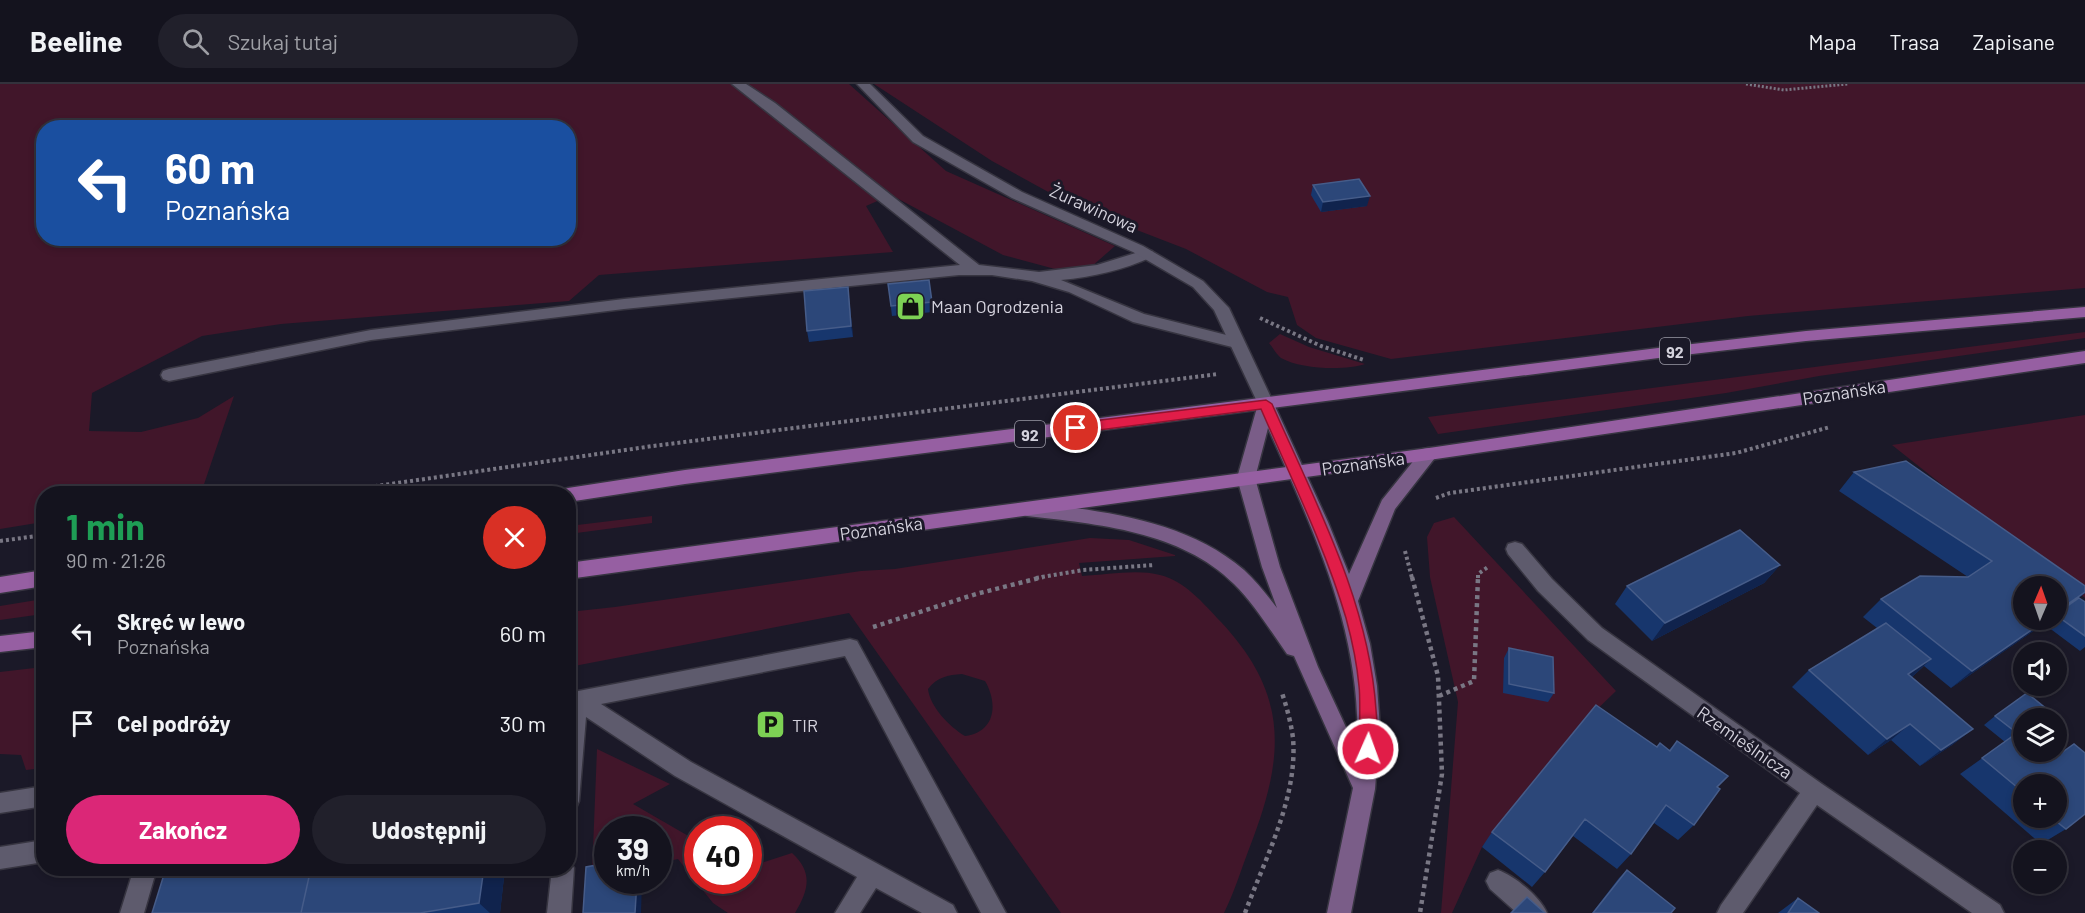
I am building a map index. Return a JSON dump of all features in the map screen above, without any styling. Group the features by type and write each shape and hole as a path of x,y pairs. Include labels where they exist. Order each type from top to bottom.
{"main road":[{"name":"92","path":"576,494 685,477 1806,336 2085,312"},
{"name":"Poznańska","path":"576,570 1429,454 2085,357"},
{"path":"0,585 36,579"},
{"path":"0,644 36,640"}],"street":[{"path":"738,84 770,106 974,269"},
{"name":"Żurawinowa","path":"863,84 918,139 1017,195 1178,270 1210,294 1221,308 1234,333 1236,343 1266,404"},
{"path":"1034,276 1104,270 1147,254"},
{"path":"169,375 371,335 802,284 974,269 1034,276 1074,289 1139,318 1236,343"},
{"path":"1266,404 1348,602 1359,638 1367,684 1370,729 1365,790 1339,913"},
{"path":"1266,404 1246,478 1271,567 1308,667 1365,790"},
{"path":"1348,602 1365,556 1388,505 1429,454"},
{"path":"1022,509 1122,521 1182,540 1233,571 1263,606 1308,667"},
{"name":"Rzemieślnicza","path":"1515,549 1545,585 1595,634 1814,791 1992,913"},
{"path":"576,699 850,647 994,913"},
{"path":"576,702 683,769 945,913"},
{"path":"1729,913 1814,791"},
{"path":"0,803 36,797"},
{"path":"0,858 36,852"},
{"path":"847,913 872,873"},
{"path":"132,913 144,876"},
{"path":"559,913 562,876"},
{"path":"1498,881 1535,913"}],"path":[{"path":"1746,84 1786,90 1819,89 1848,84"},
{"path":"1210,294 1321,346 1367,361"},
{"path":"376,486 653,446 1218,374"},
{"path":"1450,493 1736,453 1838,425"},
{"path":"0,541 36,536"},
{"path":"1439,696 1474,681 1478,574 1515,549"},
{"path":"1405,552 1438,676 1439,696 1442,774 1420,913"},
{"path":"850,647 873,627 1002,586 1083,569 1158,565"},
{"path":"1245,913 1277,826 1292,768 1293,741 1289,715 1280,688"}],"shaded area":[{"path":"0,84 849,84 946,171 1115,246 1091,267 1055,269 1003,255 891,195 866,206 893,252 599,275 569,301 281,324 202,336 92,393 89,431 141,432 198,418 234,396 203,486 36,486 36,523 0,529"},
{"path":"874,84 2085,84 2085,288 1748,316 1391,359 1316,338 1297,325 1288,297 1267,292 1186,249 1072,205 992,161"},
{"path":"2085,332 2085,338 1438,434 1428,417"},
{"path":"1280,334 1309,347 1365,364 1346,368 1323,368 1289,362 1281,358 1269,343"},
{"path":"2085,415 2085,598 2067,584 2067,576 2057,576 1892,445"},
{"path":"652,516 652,523 576,533 576,525"},
{"path":"1454,517 1616,691 1584,722 1482,847 1452,913 1441,913 1458,702 1430,577 1427,537 1434,523"},
{"path":"1090,538 1129,540 1175,555 1079,563 1082,576 1141,572 1160,575 1178,582 1221,622 1244,650 1260,676 1270,703 1274,730 1274,757 1261,816 1224,913 1061,913 849,613 576,666 576,611 861,571 895,569","holes":["962,674 985,681 993,707 988,723 983,729 965,736 942,716 933,703 928,689 943,677"]},
{"path":"36,600 36,615 0,620 0,606"},
{"path":"36,668 36,769 26,770 21,755 0,754 0,672"},
{"path":"597,749 670,784 633,804 654,816 594,816"},
{"path":"594,824 594,874 592,874"},
{"path":"672,827 684,833 684,867 678,859 672,860"},
{"path":"792,853 799,860 806,874 806,889 795,913 728,913 713,903 706,894 762,894 762,863"}],"building":[{"path":"1359,179 1370,196 1323,202 1313,185"},
{"path":"929,280 932,302 891,306 888,284"},
{"path":"848,287 851,326 807,331 804,291"},
{"path":"1906,461 2085,586 2085,592 2067,604 2067,576 2013,576 2013,630 2031,630 1972,671 1881,599 1920,576 1968,577 1992,561 1854,472"},
{"path":"1740,530 1780,565 1665,623 1627,586"},
{"path":"2079,598 2085,602 2085,636 2067,623 2067,606"},
{"path":"1886,623 1931,659 1908,674 1973,729 1941,750 1910,724 1887,739 1809,670"},
{"path":"1509,648 1553,657 1554,693 1509,684"},
{"path":"2023,696 2031,696 2046,708 2013,708 2013,730 1995,716"},
{"path":"1596,705 1657,747 1660,743 1670,751 1677,741 1728,776 1717,787 1720,789 1694,825 1666,805 1631,854 1585,819 1545,872 1492,832"},
{"path":"2013,736 2013,762 2067,762 2067,749 2074,744 2085,753 2085,814 2066,829 2065,828 2067,828 2067,774 2013,774 2013,784 1982,758"},
{"path":"594,866 594,894 636,894 635,913 583,913 586,867"},
{"path":"1627,870 1675,908 1671,913 1593,913"},
{"path":"164,876 309,876 301,913 152,913"},
{"path":"309,876 483,876 479,903 420,913 301,913"},
{"path":"1527,897 1545,913 1511,913"},
{"path":"1798,898 1819,913 1788,913"}],"place":[{"name":"Maan Ogrodzenia","path":"910,306"},
{"name":"TIR","path":"771,725"}],"route":[{"path":"1076,428 1266,404 1332,560 1354,620 1367,684 1370,729 1368,749"}]}
